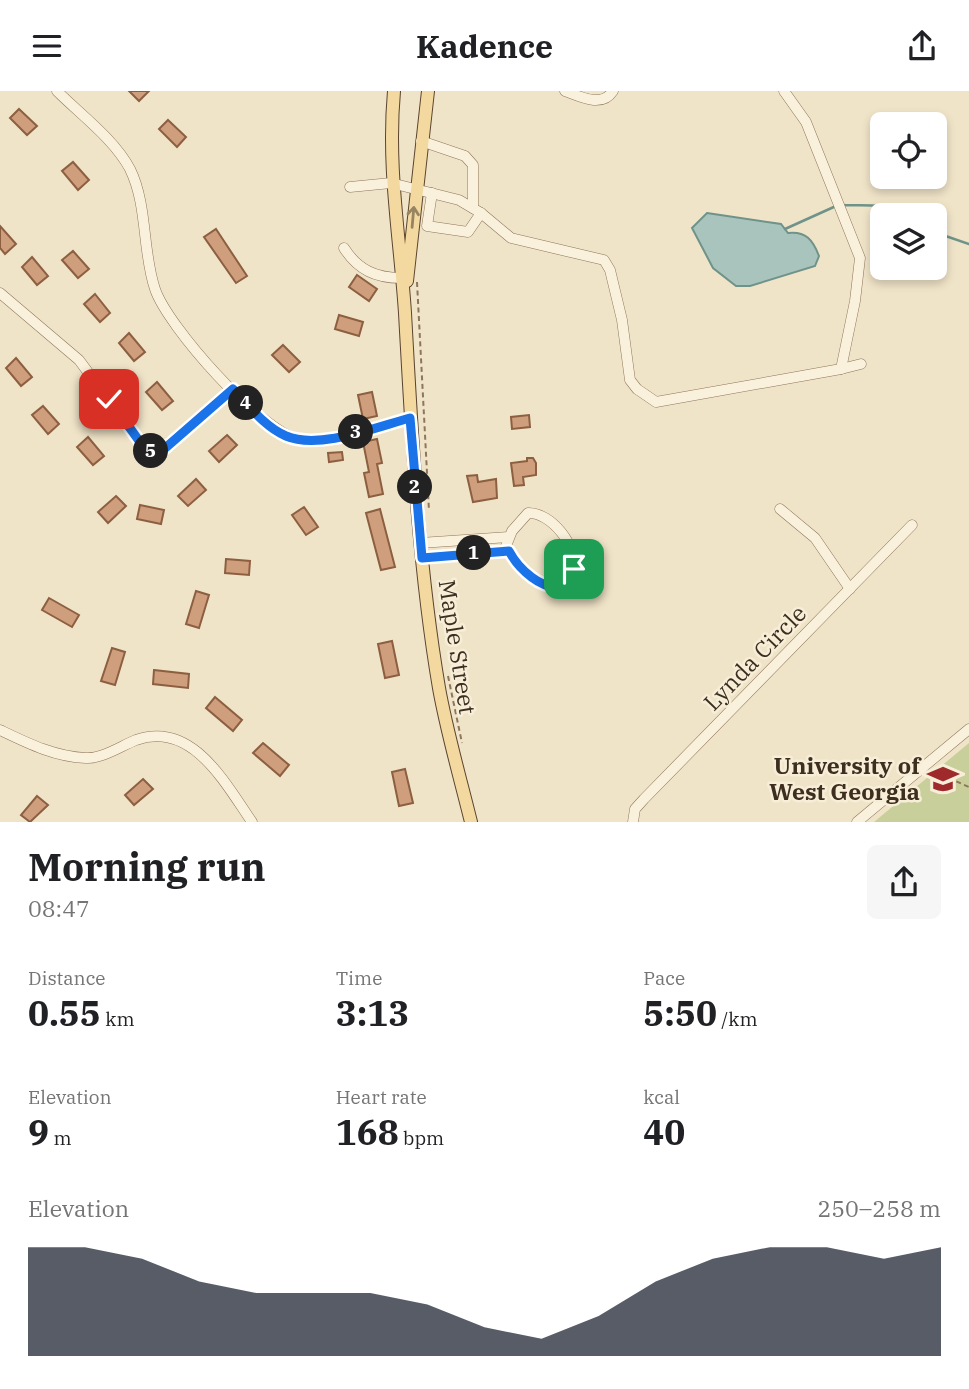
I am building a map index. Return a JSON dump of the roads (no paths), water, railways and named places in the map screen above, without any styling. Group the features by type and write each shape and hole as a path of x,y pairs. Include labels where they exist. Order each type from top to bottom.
{"main road":[{"name":"Maple Street","path":"394,91 391,183 404,309 420,543 440,691 471,822"},
{"name":"Maple Street","path":"404,309 415,188 428,91"}],"street":[{"path":"57,91 122,155 131,172 147,233 154,288 166,313 191,346 268,425 285,436 302,441 326,440 410,418"},
{"path":"565,91 597,101 608,98 613,91"},
{"path":"784,91 806,122 860,258 855,301 841,369"},
{"path":"421,141 464,156 473,165 477,210 468,232 427,226 432,193"},
{"path":"350,187 391,183 459,200 477,210 511,238 604,260 610,270 622,320 630,380 637,389 656,402 861,364"},
{"path":"345,248 351,258 372,275 401,278"},
{"path":"0,293 79,360 145,449 163,450 233,389"},
{"path":"780,509 815,538 850,589"},
{"path":"528,513 543,515 572,550 574,569 563,585 546,586 509,551 506,546 509,537 528,513"},
{"name":"Lynda Circle","path":"633,822 635,809 912,525"},
{"path":"420,543 509,537"},
{"path":"422,558 509,551"},
{"path":"857,822 969,729"},
{"path":"0,730 38,748 89,758 156,735 174,738 194,747 252,822"}],"water":[{"path":"707,213 781,224 788,233 800,233 811,241 819,256 815,266 750,286 736,286 713,268 692,228"}],"waterway":[{"path":"842,205 870,205"},
{"path":"785,229 836,206"},
{"path":"947,236 969,244"}],"place":[{"name":"University of West Georgia","path":"943,779"}]}
